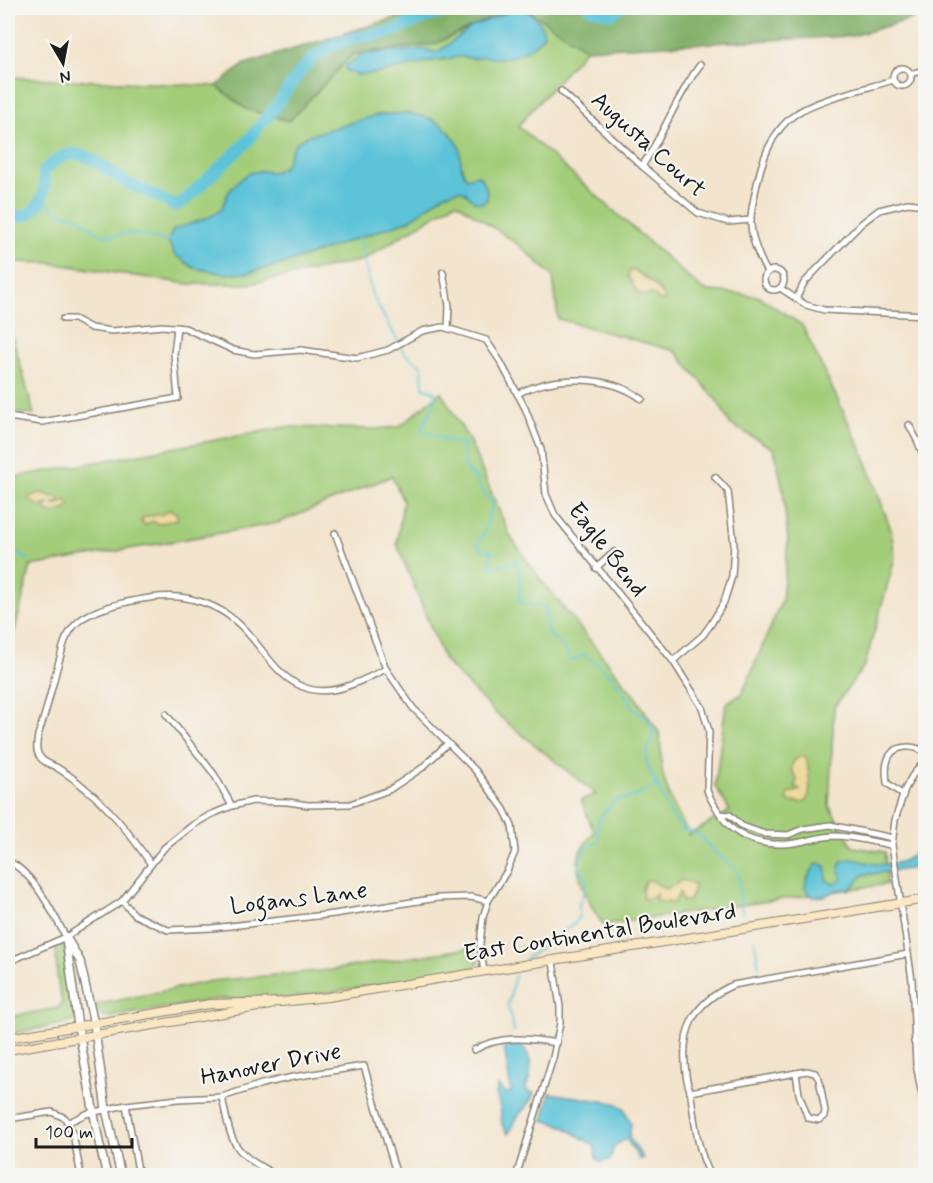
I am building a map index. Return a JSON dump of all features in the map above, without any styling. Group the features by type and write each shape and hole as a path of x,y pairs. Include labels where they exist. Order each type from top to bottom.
{"main road":[{"name":"East Continental Boulevard","path":"8,1038 210,1004 280,1002 328,997 553,962 926,899"},
{"name":"East Continental Boulevard","path":"8,1050 258,1008 280,1002"}],"street":[{"path":"642,166 654,149 673,106 700,64"},
{"path":"899,68 907,69 911,74 906,86 898,85 893,81 894,72 899,68"},
{"path":"911,74 926,69"},
{"path":"767,272 758,255 751,220 761,163 767,149 787,122 809,107 893,81"},
{"name":"Augusta Court","path":"561,91 642,166 698,213 728,222 751,220"},
{"path":"796,299 799,290 811,276 862,223 879,210 908,203 926,205"},
{"path":"777,270 782,275 784,282 780,288 770,290 765,285 764,278 767,272 777,270"},
{"path":"443,272 449,306 448,328"},
{"path":"780,288 806,305 824,310 926,315"},
{"name":"Eagle Bend","path":"63,319 74,319 91,328 112,332 162,326 185,328 233,350 254,354 301,350 357,358 388,350 422,331 443,327 486,340 518,394 541,449 546,494 555,515 673,661 702,707 708,731 707,790 722,820 737,834 760,842 784,844 812,838 842,837 892,845"},
{"path":"8,417 42,422 178,398 174,354 177,327"},
{"path":"518,394 534,386 573,381 596,382 628,389 642,399"},
{"path":"909,425 926,462"},
{"path":"673,661 703,635 711,624 724,602 732,576 734,544 728,491 715,477"},
{"path":"335,533 386,669 413,708 475,770 504,809 512,826 515,852 507,871 488,901 483,917 480,944 484,972"},
{"path":"596,568 614,552"},
{"path":"150,863 110,811 85,788 38,755 36,744 38,735 67,637 80,620 115,606 151,598 180,597 211,605 233,618 251,634 277,669 288,680 299,686 324,691 343,687 386,669"},
{"path":"166,714 214,774 232,806"},
{"path":"8,962 66,937 122,901 164,848 193,825 232,806 253,801 308,805 350,804 389,790 422,768 448,743"},
{"path":"903,795 887,783 885,773 888,758 898,749 911,746 926,754"},
{"path":"926,759 912,776 903,795 895,820 892,845 914,1001 914,1042 926,1116"},
{"path":"721,814 730,815 742,826 765,834 788,835 830,825 893,837"},
{"path":"8,861 31,880 42,894 80,961 94,1024 106,1109 121,1176"},
{"name":"Logans Lane","path":"122,901 135,915 168,930 212,928 334,914 438,897 471,897 488,901"},
{"path":"66,937 78,1026 107,1176"},
{"path":"711,1176 696,1140 686,1076 685,1036 695,1013 714,994 740,983 908,954"},
{"path":"518,1176 560,1023 560,1007 553,962"},
{"path":"474,1050 494,1041 508,1039 556,1043"},
{"path":"914,1042 926,1040"},
{"name":"Hanover Drive","path":"69,1122 94,1112 126,1105 222,1097 292,1077 364,1066 397,1176"},
{"path":"690,1092 796,1073 815,1073 819,1079 825,1111 824,1116 819,1120 807,1118 804,1112 796,1073"},
{"path":"222,1097 231,1137 236,1148 246,1158 278,1176"},
{"path":"126,1105 140,1176"},
{"path":"8,1119 52,1112 60,1114 69,1122 81,1176"}],"green space":[{"path":"424,8 513,8 434,44 353,54 289,121 246,109 217,86 245,64"},
{"path":"513,8 525,8 586,49 518,126 703,290 758,296 802,325 865,457 891,530 895,558 865,665 834,707 829,806 853,847 885,852 887,884 603,925 584,890 578,860 580,852 594,832 581,800 596,794 494,712 444,660 397,544 403,501 392,476 278,523 31,566 8,657 8,481 10,478 286,427 375,429 399,427 441,392 469,440 510,536 541,580 634,695 660,734 662,772 670,798 689,835 730,811 715,786 726,703 742,694 782,600 788,541 783,489 774,449 730,424 718,402 675,351 558,319 553,276 520,246 456,202 363,260 250,284 188,284 51,263 13,262 8,298 8,77 217,86 246,109 289,121 353,54 434,44"},
{"path":"525,8 925,8 926,15 852,36 586,49"},
{"path":"8,320 34,414 34,415 8,412"},
{"path":"59,945 65,948 76,1019 69,1023 8,1034 8,1017 58,1008 62,1003 57,977 56,948"},
{"path":"476,947 479,963 469,971 292,998 219,999 105,1018 96,1012 95,1005 212,981 330,970"}],"sand":[{"path":"634,270 657,288 665,301 660,301 652,294 639,294 628,276 630,271"},
{"path":"42,493 60,497 59,502 52,504 57,505 66,500 69,504 67,509 54,513 48,512 45,508 49,504 39,506 29,500 30,496"},
{"path":"169,510 177,513 177,519 159,524 152,521 146,525 141,522 144,517 163,514"},
{"path":"800,756 807,759 809,794 803,803 789,802 788,794 800,790 795,787 797,779 791,768"},
{"path":"646,880 651,880 665,889 681,880 693,883 694,888 689,901 683,901 680,891 674,903 656,901 656,893 653,898 643,899 642,889"}],"water":[{"path":"518,8 535,18 541,25 544,35 532,47 517,55 501,58 484,56 474,59 456,57 379,73 358,75 346,71 345,67 362,54 424,49 438,52 473,26"},
{"path":"404,113 432,119 449,132 459,146 463,172 467,178 477,175 480,177 485,186 487,200 482,203 475,202 465,192 459,190 445,194 410,220 286,263 247,273 226,274 194,268 174,254 168,241 173,230 209,217 221,210 228,193 249,173 273,172 283,168 293,147 300,140 377,115"},
{"path":"925,843 925,863 916,868 863,875 851,889 837,890 825,896 813,897 805,889 809,875 818,863 826,866 827,881 836,884 842,879 839,866 842,861 853,859 886,865 893,864 908,859"},
{"path":"520,1045 528,1054 531,1068 526,1090 534,1093 508,1134 502,1125 496,1093 498,1086 506,1093 511,1092 504,1046"},
{"path":"550,1093 615,1103 624,1108 631,1124 629,1137 643,1158 640,1160 626,1139 614,1146 610,1160 601,1162 596,1158 595,1146 563,1126 543,1120"}],"waterway":[{"path":"262,122 302,69 313,58 333,45 359,37 388,33 430,16 460,8"},
{"path":"590,8 611,14 619,8"},
{"path":"8,212 19,217 35,209 44,192 44,171 56,160 77,154 87,157 128,183 174,206 183,202 248,141 257,129"},
{"path":"44,193 47,203 59,212 78,217 100,234 111,236 130,233 169,241"},
{"path":"359,235 372,295 405,354 422,366 423,387 435,392 435,403 421,430 452,442 462,442 465,468 472,476 477,476 478,484 493,504 484,533 478,543 481,550 492,551 491,568 517,560 520,581 519,602 546,608 547,631 566,651 570,661 584,655 593,661 614,680 636,712 646,716 654,734 646,762 671,815 682,829 698,834 712,850 735,868 739,878 743,915"},
{"path":"8,425 16,474 15,482 8,490"},
{"path":"8,549 29,560"},
{"path":"524,960 575,923 579,917 579,905 587,884 579,865 583,852 598,840 597,827 600,817 616,800 634,797 656,785"},
{"path":"754,938 759,966"},
{"path":"514,1032 508,1005 515,975"}]}
